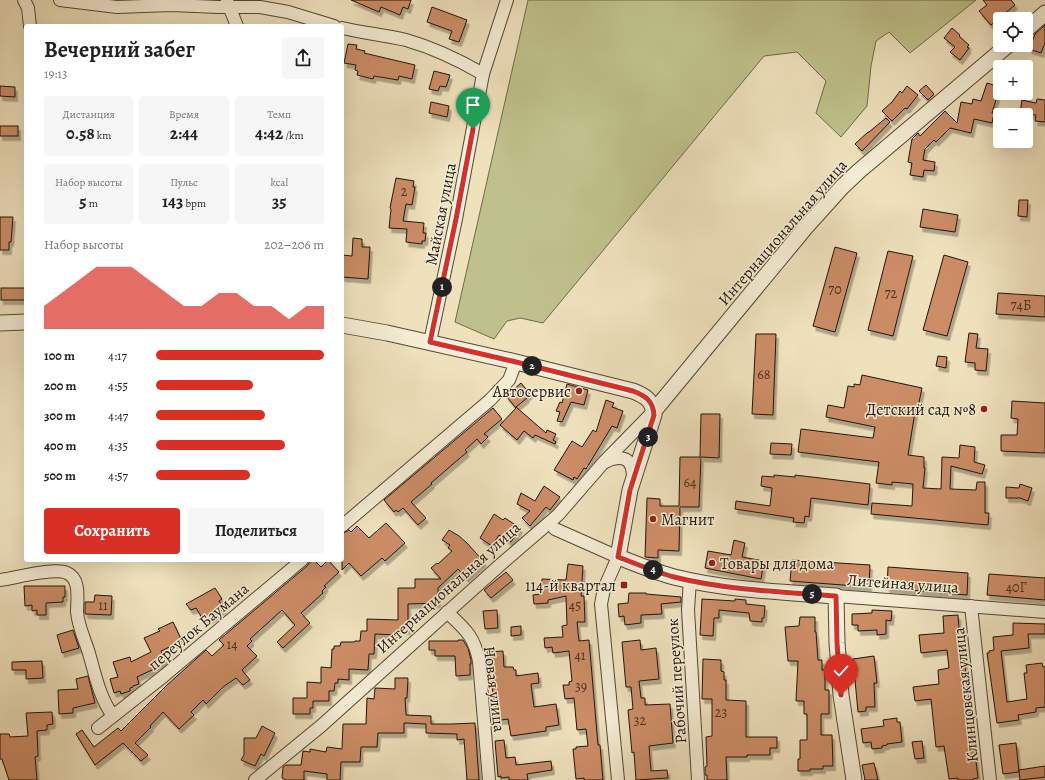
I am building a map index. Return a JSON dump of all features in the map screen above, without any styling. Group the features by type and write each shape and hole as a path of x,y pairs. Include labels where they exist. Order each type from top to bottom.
{"street":[{"path":"24,0 28,8 30,24"},
{"path":"60,0 117,7 228,4 272,8 327,24"},
{"name":"Майская улица","path":"430,342 484,74 507,0"},
{"path":"228,4 236,24"},
{"path":"1033,24 1045,13"},
{"path":"344,28 405,40 427,46 484,74"},
{"name":"Интернациональная улица","path":"255,780 321,726 526,541 563,510 604,462 654,410 806,227 842,187 1000,52"},
{"path":"0,323 24,322"},
{"path":"344,325 430,342 633,391 650,401 654,410"},
{"path":"344,524 490,400 509,380 516,362"},
{"name":"Интернациональная улица","path":"618,557 633,478 651,428 654,410"},
{"path":"604,462 615,458 623,458 627,460 631,463 633,478"},
{"name":"Литейная улица","path":"549,523 560,531 618,557 652,570 690,580 769,591 1045,612"},
{"path":"618,557 604,589 601,604 618,780"},
{"name":"переулок Баумана","path":"98,728 165,675 300,562"},
{"path":"0,580 58,571 67,573 74,579 77,587 77,614 80,627 102,697 113,716"},
{"name":"Рабочий переулок","path":"690,580 688,610 698,780"},
{"path":"836,596 837,643 841,695 854,780"},
{"name":"Клинцовская улица","path":"971,606 990,780"},
{"name":"Новая улица","path":"447,612 472,637 477,652 489,780"}],"green space":[{"path":"528,0 976,0 910,53 889,32 876,41 871,66 867,106 841,137 816,113 826,81 797,52 764,56 543,323 520,318 507,321 494,339 455,322"}],"building":[{"path":"351,0 411,0 408,9 403,7 400,15 381,7 379,12"},
{"path":"983,0 1011,0 1015,5 1007,12 993,12 993,23 991,25 979,11 987,5"},
{"path":"432,7 467,20 459,42 449,39 452,31 427,22"},
{"path":"1045,25 1045,43 1041,53 1033,50 1033,39 1035,34"},
{"path":"952,28 969,45 967,47 969,48 960,60 950,52 955,47 944,38"},
{"path":"348,44 357,45 356,49 365,51 364,53 415,65 412,79 399,76 398,80 374,76 373,79 357,75 358,71 355,70 356,65 344,63"},
{"path":"434,71 450,75 446,87 440,86 438,91 429,89"},
{"path":"987,83 993,85 993,100 996,100 992,113 992,123 974,119 971,133 950,128 936,142 934,140 925,149 923,160 935,162 934,171 924,170 923,177 910,175 912,163 908,162 912,139 918,133 920,136 945,111 957,123 961,102 972,104 973,99 981,101"},
{"path":"926,85 934,94 928,100 919,91"},
{"path":"0,86 15,87 15,97 0,96"},
{"path":"907,86 918,95 907,109 905,108 892,121 882,111 892,102 900,91 902,93"},
{"path":"1037,99 1045,100 1045,122 1035,121 1036,115 1033,115 1033,108 1021,108 1022,100 1036,103"},
{"path":"431,102 449,106 447,117 429,113"},
{"path":"886,118 890,122 862,151 855,144"},
{"path":"0,126 18,126 18,136 0,136"},
{"path":"396,178 414,181 413,187 415,187 412,205 406,204 403,221 424,223 423,233 426,233 425,241 422,241 422,244 406,242 407,229 389,228 390,208"},
{"path":"1019,200 1028,200 1027,217 1018,216"},
{"path":"923,209 958,215 955,232 920,227"},
{"path":"0,217 13,217 9,250 0,250"},
{"path":"353,238 362,239 362,247 370,247 368,279 344,277 344,255 352,256"},
{"path":"835,247 857,253 835,332 813,326"},
{"path":"888,251 913,256 893,336 868,330"},
{"path":"944,255 968,262 947,336 923,330"},
{"path":"1,288 24,288 24,300 1,300"},
{"path":"998,293 1045,296 1045,317 996,314"},
{"path":"969,333 978,334 976,348 988,349 986,371 975,370 975,363 965,362"},
{"path":"756,334 776,334 773,415 752,414"},
{"path":"938,356 947,357 946,368 936,366"},
{"path":"862,375 922,388 918,407 916,406 908,455 924,457 925,468 923,488 941,489 942,457 959,458 960,445 975,447 974,462 985,465 982,474 951,466 950,489 976,490 977,482 985,482 985,513 989,513 988,525 871,514 872,503 912,506 913,484 892,482 892,485 876,483 879,462 798,452 801,429 873,438 875,427 826,417 828,405 844,408 848,386 854,387 854,384 860,385"},
{"path":"521,383 530,394 516,407 546,433 547,430 556,434 553,440 556,442 555,444 535,435 533,438 524,431 517,440 500,425 516,408 506,396"},
{"path":"567,384 588,390 584,405 571,402 562,422 557,421 560,412 556,411 560,402 562,403"},
{"path":"606,400 614,403 612,407 623,411 617,428 612,426 586,469 584,468 577,479 574,477 573,480 554,470 572,441 582,447 593,430 596,432"},
{"path":"1012,401 1045,403 1045,453 1001,451 1001,435 1017,435 1018,419 1011,418"},
{"path":"493,408 502,419 484,434 488,437 481,444 477,439 465,450 467,452 411,502 426,518 418,525 403,508 398,512 396,510 394,512 384,500"},
{"path":"701,414 720,414 719,458 701,457 699,507 680,507 679,551 658,550 658,558 645,557 647,498 660,499 660,506 679,506 680,457 700,457"},
{"path":"771,443 792,444 791,455 770,454"},
{"path":"774,475 795,477 795,475 870,484 868,505 811,498 809,517 805,516 804,523 793,522 794,518 735,509 736,501 770,506 772,488 761,486 762,476 774,477"},
{"path":"1020,484 1032,488 1028,501 1020,498 1006,498 1006,487 1019,488"},
{"path":"544,486 560,497 550,510 546,507 530,526 522,518 530,511 517,504 521,493 535,501"},
{"path":"494,514 503,520 505,518 520,528 511,542 499,535 492,546 480,538"},
{"path":"386,523 405,543 385,561 382,558 361,576 349,563 342,570 342,562 344,562 344,533 349,530 351,532 357,526 369,538"},
{"path":"449,530 467,543 484,562 466,578 458,569 438,588 438,603 408,604 408,630 398,629 398,635 375,634 374,654 369,654 368,670 349,669 349,680 338,679 338,683 335,683 334,691 329,691 329,701 313,701 313,708 310,708 310,714 293,714 293,698 307,698 307,682 321,683 321,667 331,668 332,649 334,649 334,646 340,646 341,642 360,641 361,631 367,631 367,619 398,620 398,588 415,588 415,579 441,579 431,568 437,563 438,564 452,551 448,548 450,545 442,540"},
{"path":"734,540 745,543 742,557 764,561 761,579 705,568 708,551 731,555"},
{"path":"792,560 870,565 869,587 790,581"},
{"path":"310,562 316,562 321,567 326,562 330,562 339,572 324,586 326,587 322,591 323,593 301,613 310,623 283,648 277,642 295,625 282,610 250,639 252,641 247,646 257,656 242,670 250,680 243,685 236,678 223,687 206,704 203,700 191,712 194,715 179,729 163,712 135,743 148,755 141,761 123,743 95,765 76,734 82,730 94,747 118,728 121,731 166,686 206,650 212,656 224,645 219,640 307,566"},
{"path":"568,564 583,566 581,596 584,596 585,622 577,622 579,641 589,640 598,745 600,745 603,780 584,780 584,778 576,779 573,749 576,749 576,747 588,746 586,729 577,730 574,698 565,699 563,685 569,685 569,682 572,681 569,651 553,653 552,647 545,648 544,638 563,637 562,626 567,625 566,596 548,600 548,603 534,604 533,595 541,594 542,579 566,580"},
{"path":"888,567 968,573 967,595 887,588"},
{"path":"506,572 513,580 491,598 484,590"},
{"path":"989,574 1045,578 1045,600 987,595"},
{"path":"24,586 65,586 65,597 63,597 63,602 46,603 46,615 37,615 37,610 32,611 32,605 25,606"},
{"path":"215,588 222,599 219,601 224,609 218,612 219,614 204,621 196,608 191,610 186,604"},
{"path":"629,593 646,593 681,597 681,602 661,604 662,614 641,615 641,623 625,625 624,616 619,617 618,604 628,603"},
{"path":"95,595 112,596 111,615 85,614 85,602 94,602"},
{"path":"702,599 735,601 735,599 746,600 746,604 765,606 764,618 762,618 762,622 750,621 749,613 719,610 719,618 714,618 713,636 700,635"},
{"path":"497,610 498,628 485,629 483,611"},
{"path":"872,610 892,611 891,621 886,620 886,634 877,635 877,630 858,631 858,625 852,625 852,614 872,613"},
{"path":"958,615 960,642 965,666 978,778 973,780 958,780 958,778 949,779 944,746 936,747 931,699 915,701 913,687 939,684 938,670 949,668 947,650 921,653 919,635 944,633 943,616"},
{"path":"800,617 815,617 818,660 822,660 822,670 825,670 825,690 829,690 829,714 821,714 821,735 832,735 833,766 823,766 823,769 810,769 810,771 798,771 798,759 800,759 800,740 807,740 807,714 804,714 804,701 796,701 798,661 788,661 785,627 799,626"},
{"path":"173,622 182,641 161,651 166,661 153,667 154,669 137,677 139,684 130,688 130,691 121,694 120,691 114,693 110,679 118,677 113,662 130,657 131,662 151,652 144,638 160,631 158,629"},
{"path":"1013,623 1045,624 1045,634 1028,634 1029,648 1001,651 1007,702 1027,699 1024,673 1027,673 1026,665 1042,663 1043,667 1045,667 1045,707 1036,708 1036,712 1018,715 1019,720 997,723 987,653 994,650 993,637 1013,635"},
{"path":"521,626 521,635 511,636 511,627"},
{"path":"73,630 79,648 62,653 57,635"},
{"path":"463,640 468,648 471,660 470,675 456,676 455,656 435,656 435,650 429,650 429,641"},
{"path":"640,640 641,650 656,648 659,679 639,681 641,698 645,698 645,705 670,704 673,743 649,746 651,771 667,770 668,778 636,780 628,710 633,709 631,687 626,687 622,642"},
{"path":"503,651 504,667 513,667 514,670 516,670 516,676 538,673 539,683 531,684 534,707 556,704 559,725 546,727 546,731 511,736 508,719 494,721 493,712 496,711 491,681 489,681 487,652"},
{"path":"874,656 877,683 874,683 875,707 866,707 866,711 858,712 853,659"},
{"path":"703,659 721,660 721,671 724,672 724,680 726,680 726,700 746,701 746,737 777,737 777,748 770,748 770,755 726,757 727,780 707,780 707,775 705,775 705,767 707,766 706,737 712,736 712,699 702,699"},
{"path":"42,661 43,678 26,679 26,670 12,670 12,662"},
{"path":"88,676 95,703 73,708 73,713 59,714 58,690 78,689 76,679"},
{"path":"395,678 408,678 407,698 405,698 406,715 431,716 431,724 475,723 479,780 467,780 464,739 457,740 457,734 426,733 426,724 406,723 404,723 404,733 378,733 377,747 361,747 360,762 341,762 340,780 327,780 327,774 304,771 304,780 286,780 282,778 283,767 286,765 301,765 303,751 310,752 310,749 326,752 327,747 342,749 343,724 366,724 367,698 374,699 375,688 395,689"},
{"path":"52,712 53,724 47,725 47,730 37,731 38,756 35,757 37,780 9,780 2,759 0,759 0,734 9,734 10,737 28,736 26,713"},
{"path":"897,718 897,722 900,722 902,742 887,744 882,746 882,748 872,749 871,742 863,743 861,729 884,726 883,720"},
{"path":"262,726 275,733 264,756 261,754 255,766 241,760 244,755 244,738 256,738"},
{"path":"504,740 506,758 515,757 516,765 551,761 552,770 527,774 528,780 509,780 509,777 498,777 495,741"},
{"path":"922,741 924,758 915,759 912,742"},
{"path":"1016,743 1019,772 1003,774 999,745"},
{"path":"874,763 878,780 865,780 862,765"},
{"path":"1045,766 1045,777 1020,780 1019,770"}],"place":[{"name":"Автосервис","path":"579,391"},
{"name":"Детский сад №8","path":"984,409"},
{"name":"Магнит","path":"653,519"},
{"name":"Товары для дома","path":"712,563"},
{"name":"114-й квартал","path":"624,585"}],"route":[{"path":"473,129 430,342 633,391 646,397 652,405 654,415 651,428 633,478 618,557 652,570 690,580 769,591 836,596 837,643 841,695"}]}
